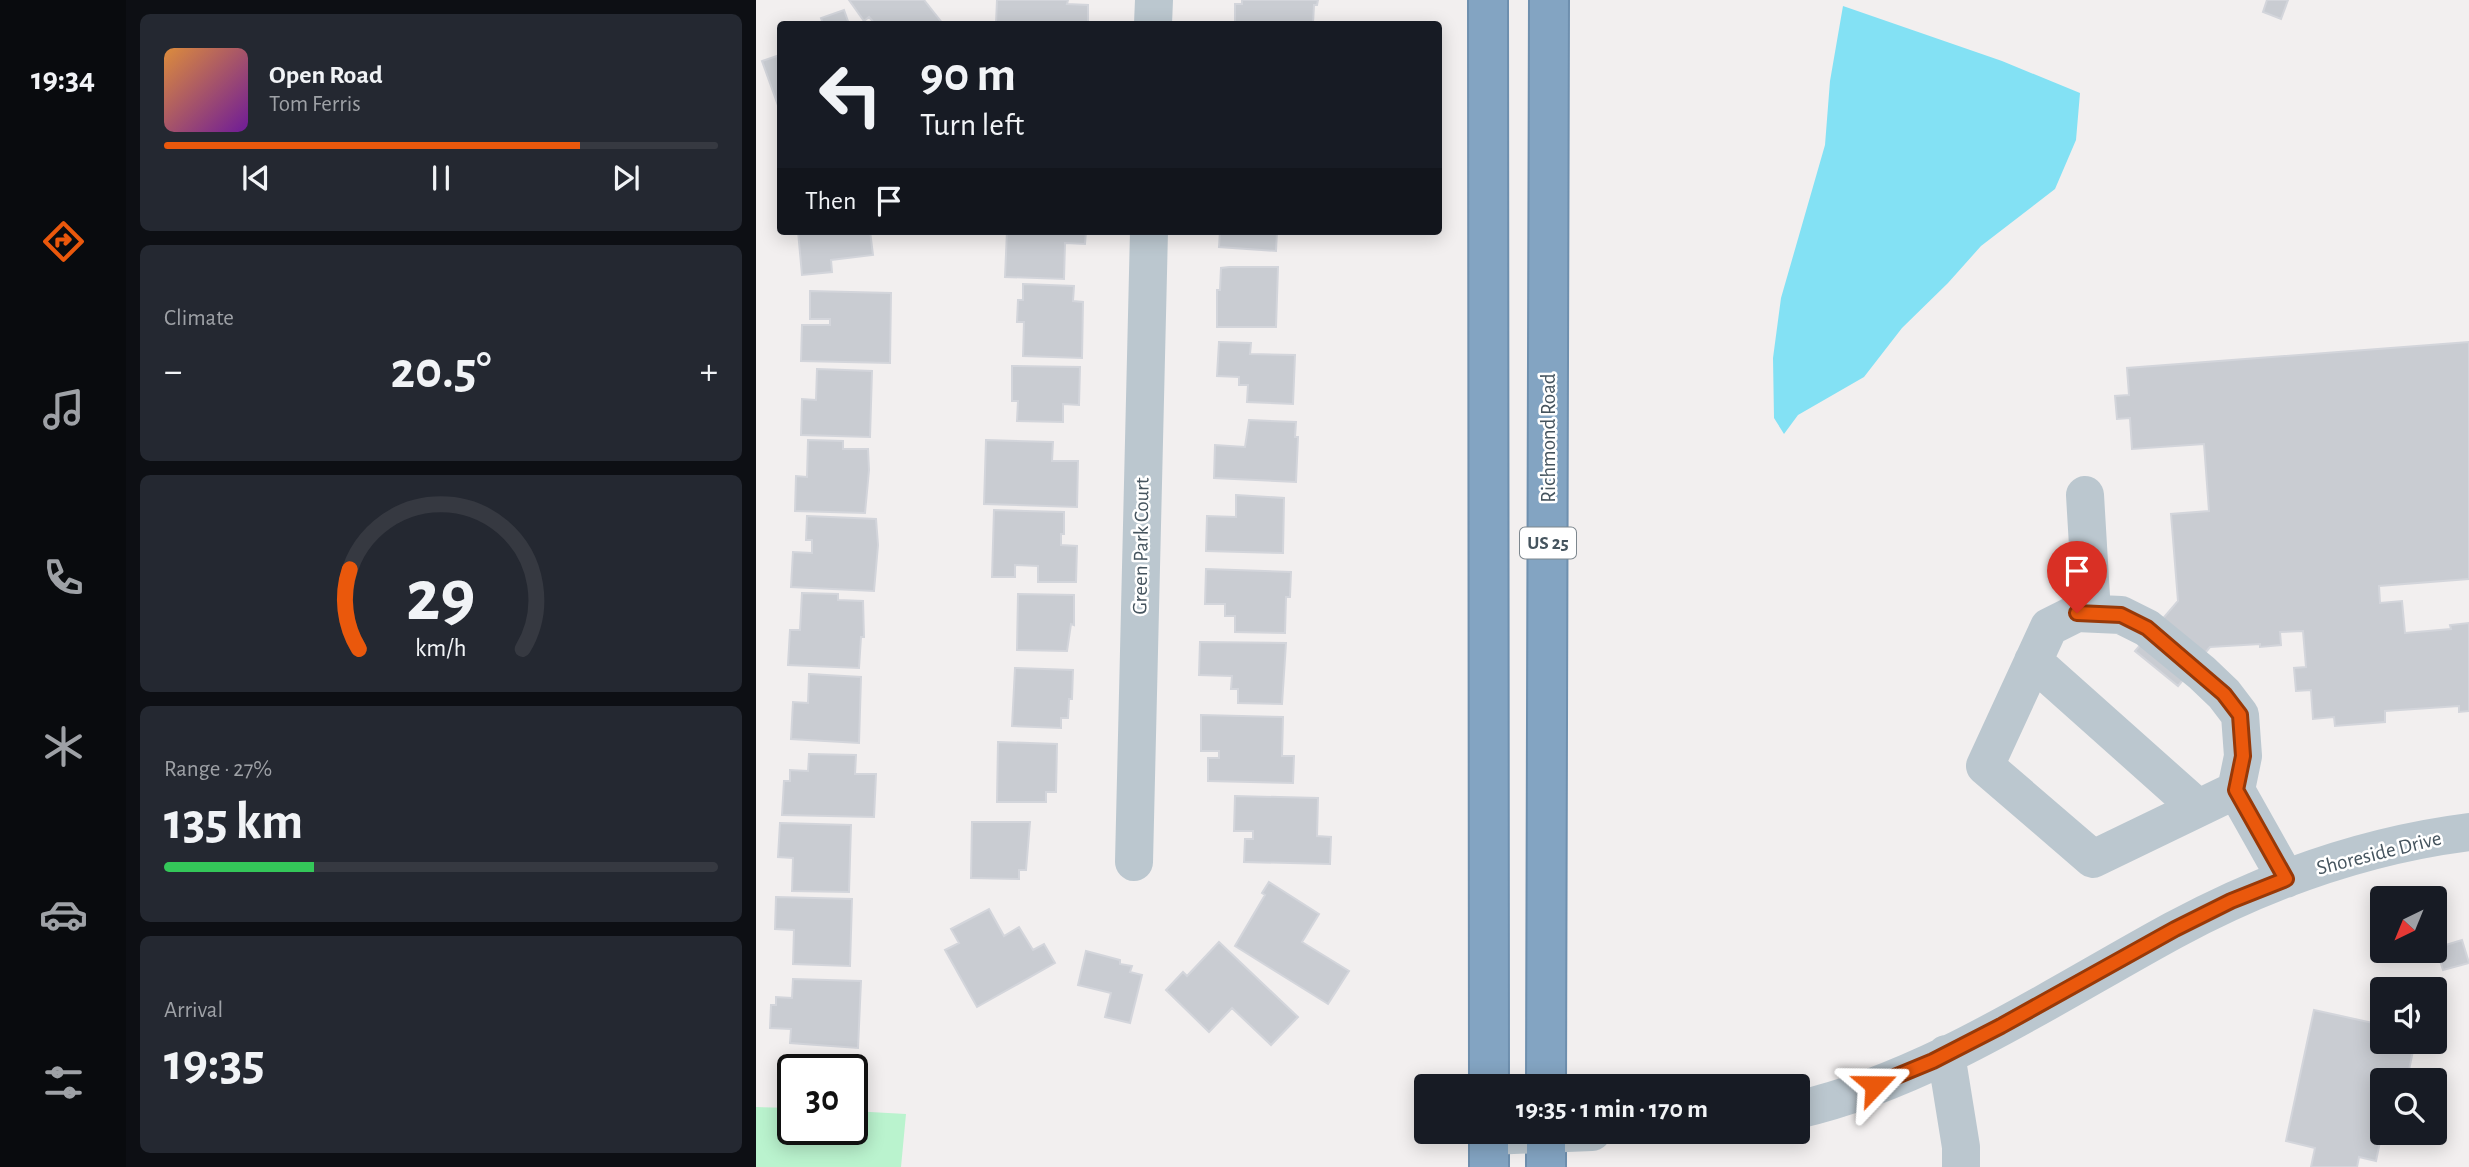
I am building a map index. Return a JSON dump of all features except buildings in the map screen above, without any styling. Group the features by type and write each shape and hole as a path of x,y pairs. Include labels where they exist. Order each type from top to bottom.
{"highway":[{"path":"1488,0 1489,1074"},
{"name":"Richmond Road","path":"1546,1074 1549,0"}],"street":[{"path":"1153,21 1154,0"},
{"name":"Green Park Court","path":"1134,862 1149,235"},
{"path":"2084,495 2092,613"},
{"path":"2236,790 2093,859 1985,766 2049,627 2077,613 2121,615 2147,628 2224,694 2240,715 2243,756 2236,790 2286,879"},
{"path":"2033,661 2198,808"},
{"name":"Shoreside Drive","path":"1810,1106 1875,1085 1946,1054 2231,901 2316,867 2374,850 2469,832"},
{"path":"1946,1054 1961,1147 1961,1167"},
{"path":"1489,1145 1546,1144"}],"green space":[{"path":"756,1107 777,1108 777,1145 868,1145 868,1112 906,1114 901,1167 756,1167"}],"water":[{"path":"1843,6 2002,61 2080,93 2076,140 2055,189 1981,246 1902,328 1864,377 1798,415 1784,434 1774,418 1773,358 1781,298 1825,145 1830,81"}],"route":[{"path":"1875,1085 1933,1061 2001,1026 2175,929 2231,901 2286,879 2236,790 2243,756 2240,715 2224,694 2147,628 2121,615 2077,613"}]}
